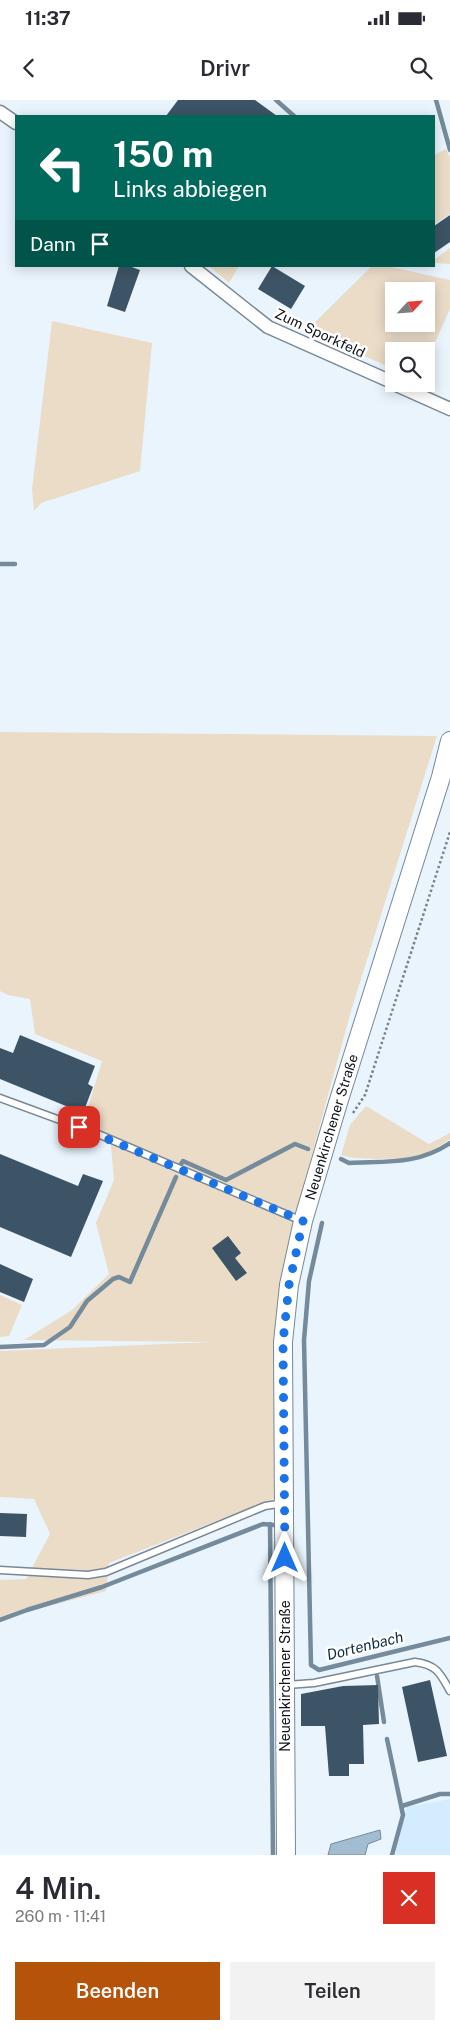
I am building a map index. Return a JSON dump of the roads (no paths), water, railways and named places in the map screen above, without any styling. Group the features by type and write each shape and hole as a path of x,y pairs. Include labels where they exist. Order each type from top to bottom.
{"street":[{"path":"0,112 15,122"},
{"name":"Zum Sporkfeld","path":"192,267 268,327 385,380"},
{"name":"Zum Sporkfeld","path":"412,392 450,409"},
{"name":"Neuenkirchener Straße","path":"286,1855 283,1342 289,1285 303,1221 338,1103 441,777 450,741"}],"lane":[{"path":"0,1098 98,1134 275,1211 303,1221"},
{"path":"1,1572 88,1575 106,1572 265,1506 285,1503"},
{"path":"285,1685 314,1683 415,1662 427,1664 438,1671 450,1691"}],"waterway":[{"path":"276,100 293,115"},
{"path":"436,100 450,150"},
{"path":"0,564 15,564"},
{"path":"341,1159 349,1163 389,1162 426,1155 450,1143"},
{"path":"181,1164 183,1161 226,1180 295,1144 308,1149"},
{"path":"0,1347 44,1345 70,1327 87,1301 113,1279 119,1277 130,1282 176,1177"},
{"name":"Dortenbach","path":"322,1223 309,1281 304,1340 311,1665 319,1670 450,1638"},
{"path":"0,1620 102,1587 263,1524 274,1525"},
{"path":"270,1524 273,1855"},
{"path":"377,1676 384,1722"},
{"path":"387,1739 403,1815 392,1855"},
{"path":"402,1806 440,1794 450,1794"}]}
